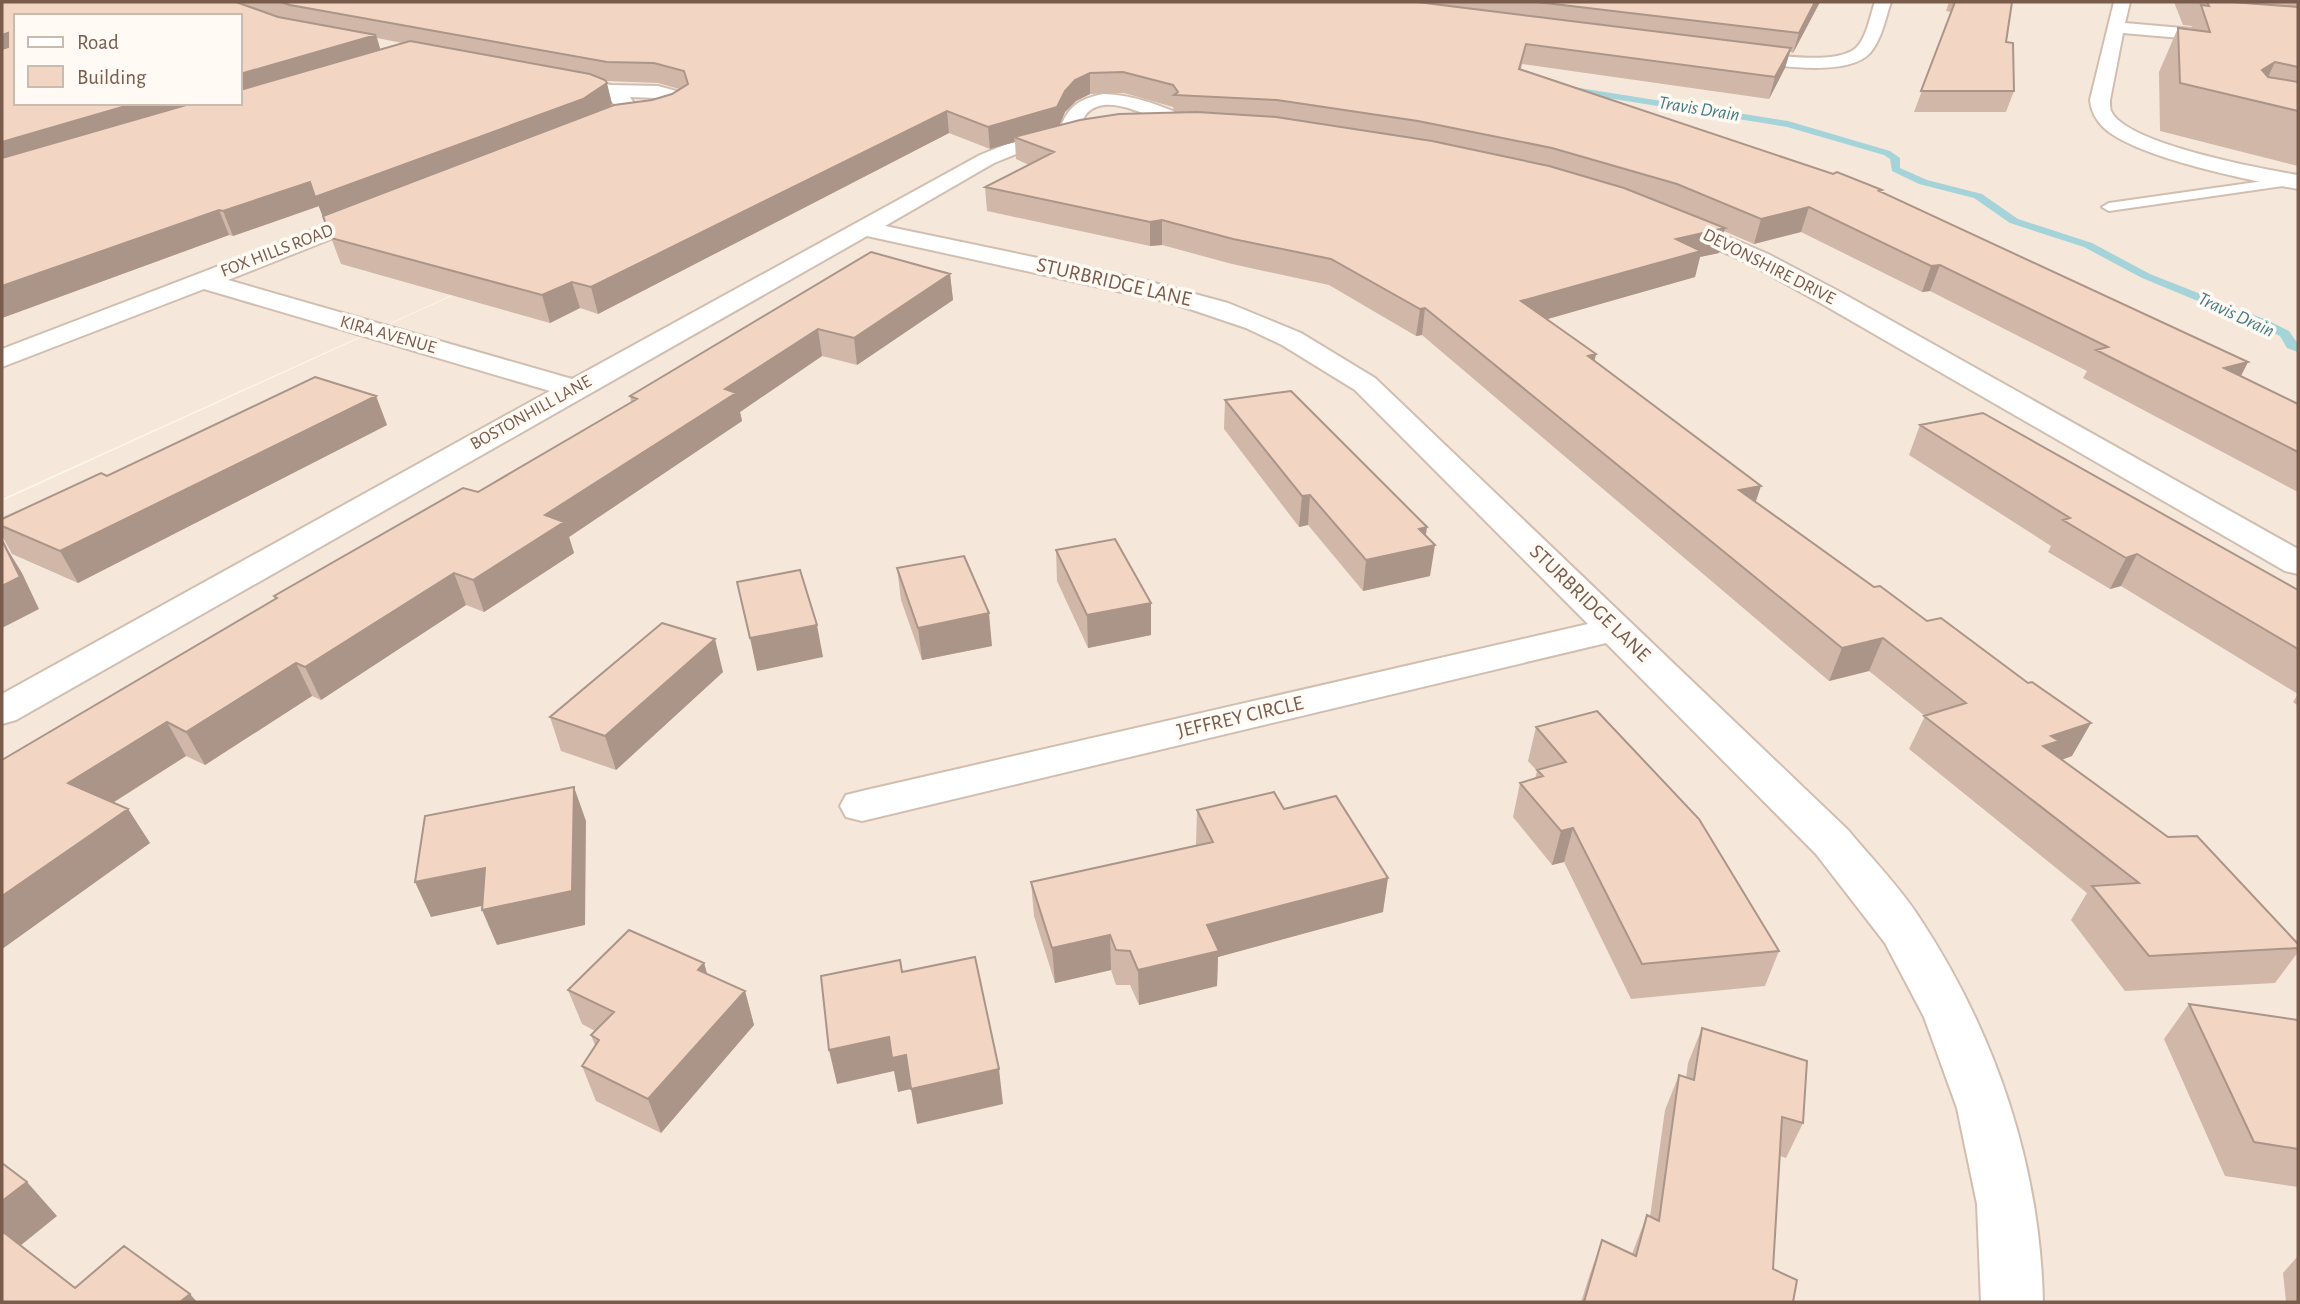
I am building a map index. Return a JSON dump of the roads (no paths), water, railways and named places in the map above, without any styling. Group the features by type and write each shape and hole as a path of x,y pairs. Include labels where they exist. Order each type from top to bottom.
{"street":[{"path":"1724,53 1795,62 1833,61 1856,56 1867,44 1883,2"},
{"path":"2122,2 2100,100 2102,113 2123,130 2194,159 2295,182"},
{"path":"2116,27 2298,43"},
{"path":"536,75 616,105 559,142"},
{"name":"BOSTONHILL LANE","path":"2,711 986,159 1014,148 1103,124 1197,124"},
{"name":"FOX HILLS ROAD","path":"2,359 395,205"},
{"name":"DEVONSHIRE DRIVE","path":"1654,214 1701,232 1769,265 2298,563"},
{"name":"STURBRIDGE LANE","path":"861,228 1169,293 1226,309 1280,331 1328,357 1365,384 1832,842 1900,928 1935,985 1984,1098 1998,1158 2012,1258 2012,1302"},
{"name":"KIRA AVENUE","path":"202,280 574,389"},
{"name":"JEFFREY CIRCLE","path":"862,806 1617,629"}],"lane":[{"path":"2109,207 2295,182"}],"waterway":[{"name":"Travis Drain","path":"1567,89 1788,124 1887,153 1895,158 1895,169 1923,182 1978,196 2014,221 2088,245 2146,276 2265,324 2285,334 2291,345 2298,348"}]}
